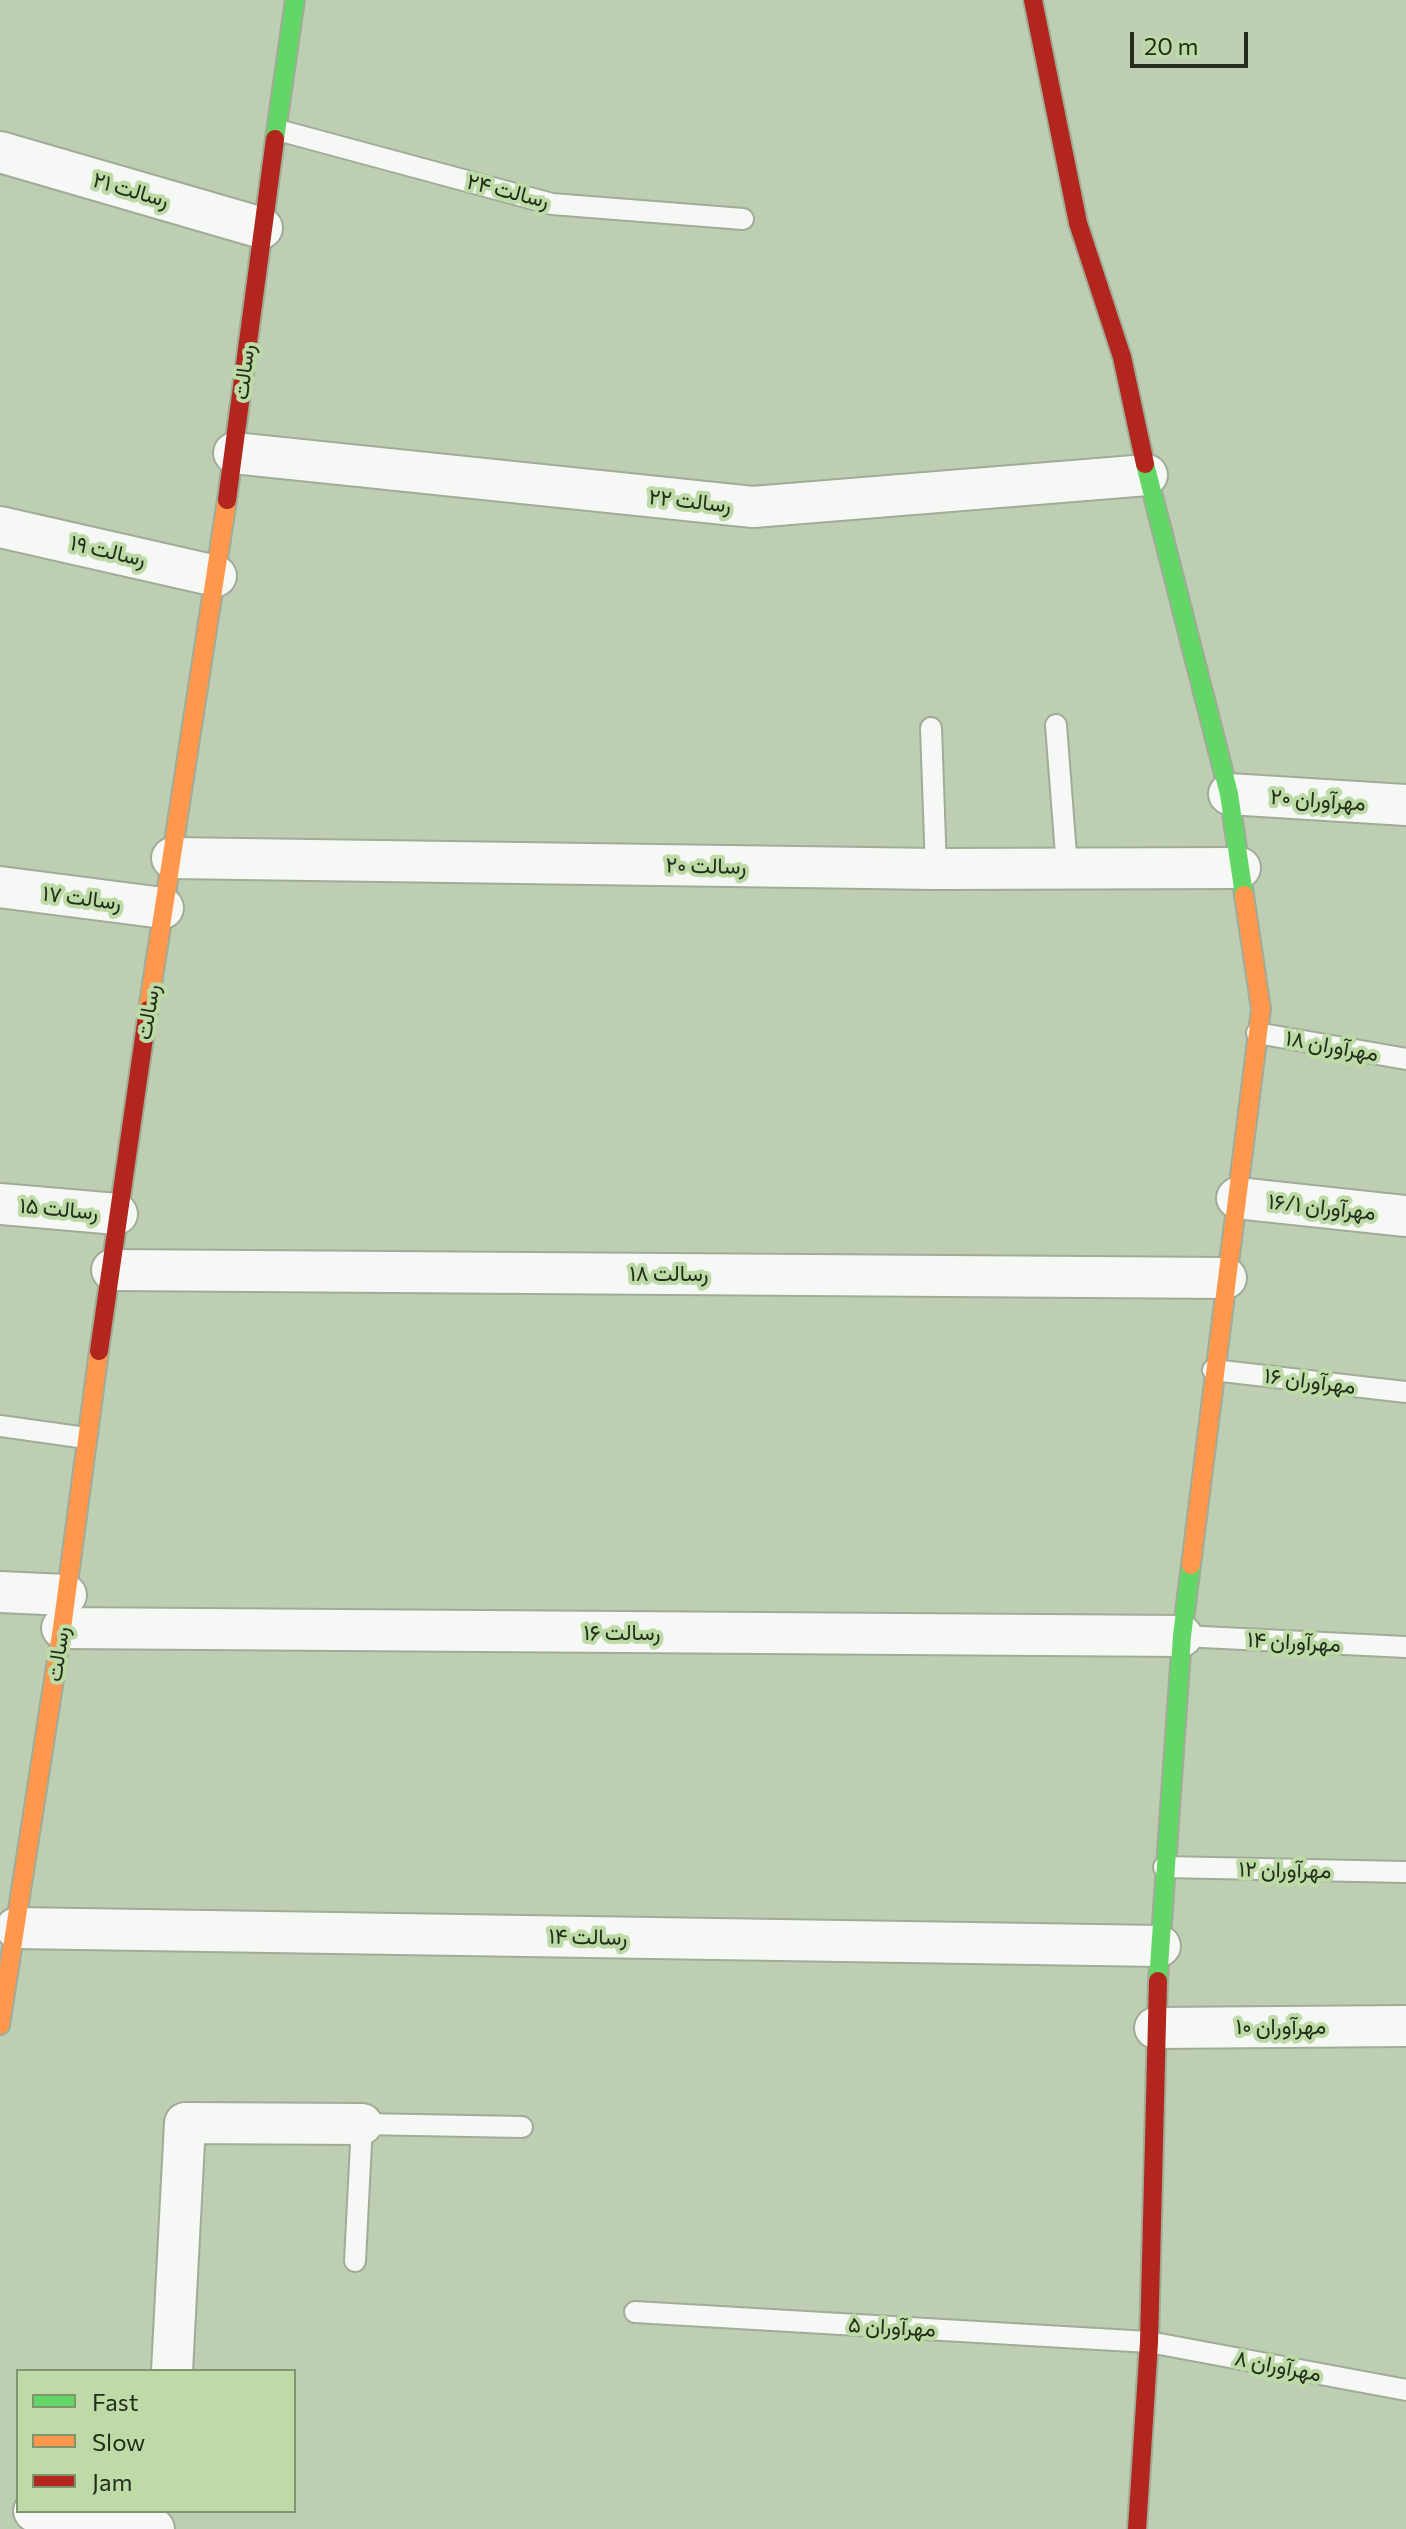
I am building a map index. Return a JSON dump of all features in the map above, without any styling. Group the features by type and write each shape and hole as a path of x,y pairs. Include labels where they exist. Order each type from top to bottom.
{"street":[{"name":"رسالت","path":"0,2025 10,1937 64,1612 112,1270 117,1214 234,453 295,0"},
{"path":"1033,0 1078,223 1122,357 1147,475 1229,794 1261,1009 1213,1370 1182,1636 1155,2028 1149,2342 1137,2529"},
{"name":"رسالت ۲۱","path":"0,152 262,228"},
{"name":"رسالت ۲۲","path":"234,453 753,507 1147,475"},
{"name":"رسالت ۱۹","path":"0,527 216,576"},
{"name":"مهرآوران ۲۰","path":"1229,794 1406,805"},
{"name":"رسالت ۲۰","path":"172,858 936,869 1240,868"},
{"name":"رسالت ۱۷","path":"0,887 163,908"},
{"name":"مهرآوران ۱۶/۱","path":"1237,1198 1406,1216"},
{"name":"رسالت ۱۵","path":"0,1204 117,1214"},
{"name":"رسالت ۱۸","path":"112,1270 1226,1278"},
{"name":"رسالت ۱۶","path":"0,1592 64,1612 1182,1636"},
{"name":"رسالت ۱۴","path":"10,1937 1160,1946"},
{"name":"مهرآوران ۱۰","path":"1155,2028 1406,2026"},
{"path":"172,2369 185,2123 362,2124"},
{"path":"47,2513 154,2529"}],"lane":[{"name":"رسالت ۲۴","path":"278,130 552,204 743,219"},
{"path":"1056,725 1067,868"},
{"path":"931,728 936,869"},
{"name":"مهرآوران ۱۸","path":"1257,1033 1406,1059"},
{"name":"مهرآوران ۱۶","path":"1213,1370 1406,1392"},
{"path":"0,1426 86,1438"},
{"name":"۱۴ مهرآوران","path":"1182,1636 1406,1647"},
{"name":"مهرآوران ۱۲","path":"1164,1867 1406,1872"},
{"path":"355,2261 362,2124 522,2127"},
{"name":"مهرآوران ۵","path":"635,2312 1149,2342"},
{"name":"مهرآوران ۸","path":"1149,2342 1406,2390"}],"traffic: fast":[{"path":"275,139 295,0"},
{"path":"1145,464 1229,794 1244,895"},
{"path":"1158,1981 1182,1636 1191,1565"}],"traffic: slow":[{"path":"148,1010 227,500"},
{"path":"1191,1565 1261,1009 1244,895"},
{"path":"0,2025 62,1628 99,1351"}],"traffic: jam":[{"path":"1033,0 1078,223 1122,357 1145,464"},
{"path":"227,500 275,139"},
{"path":"99,1351 148,1010"},
{"path":"1137,2529 1149,2342 1158,1981"}]}
